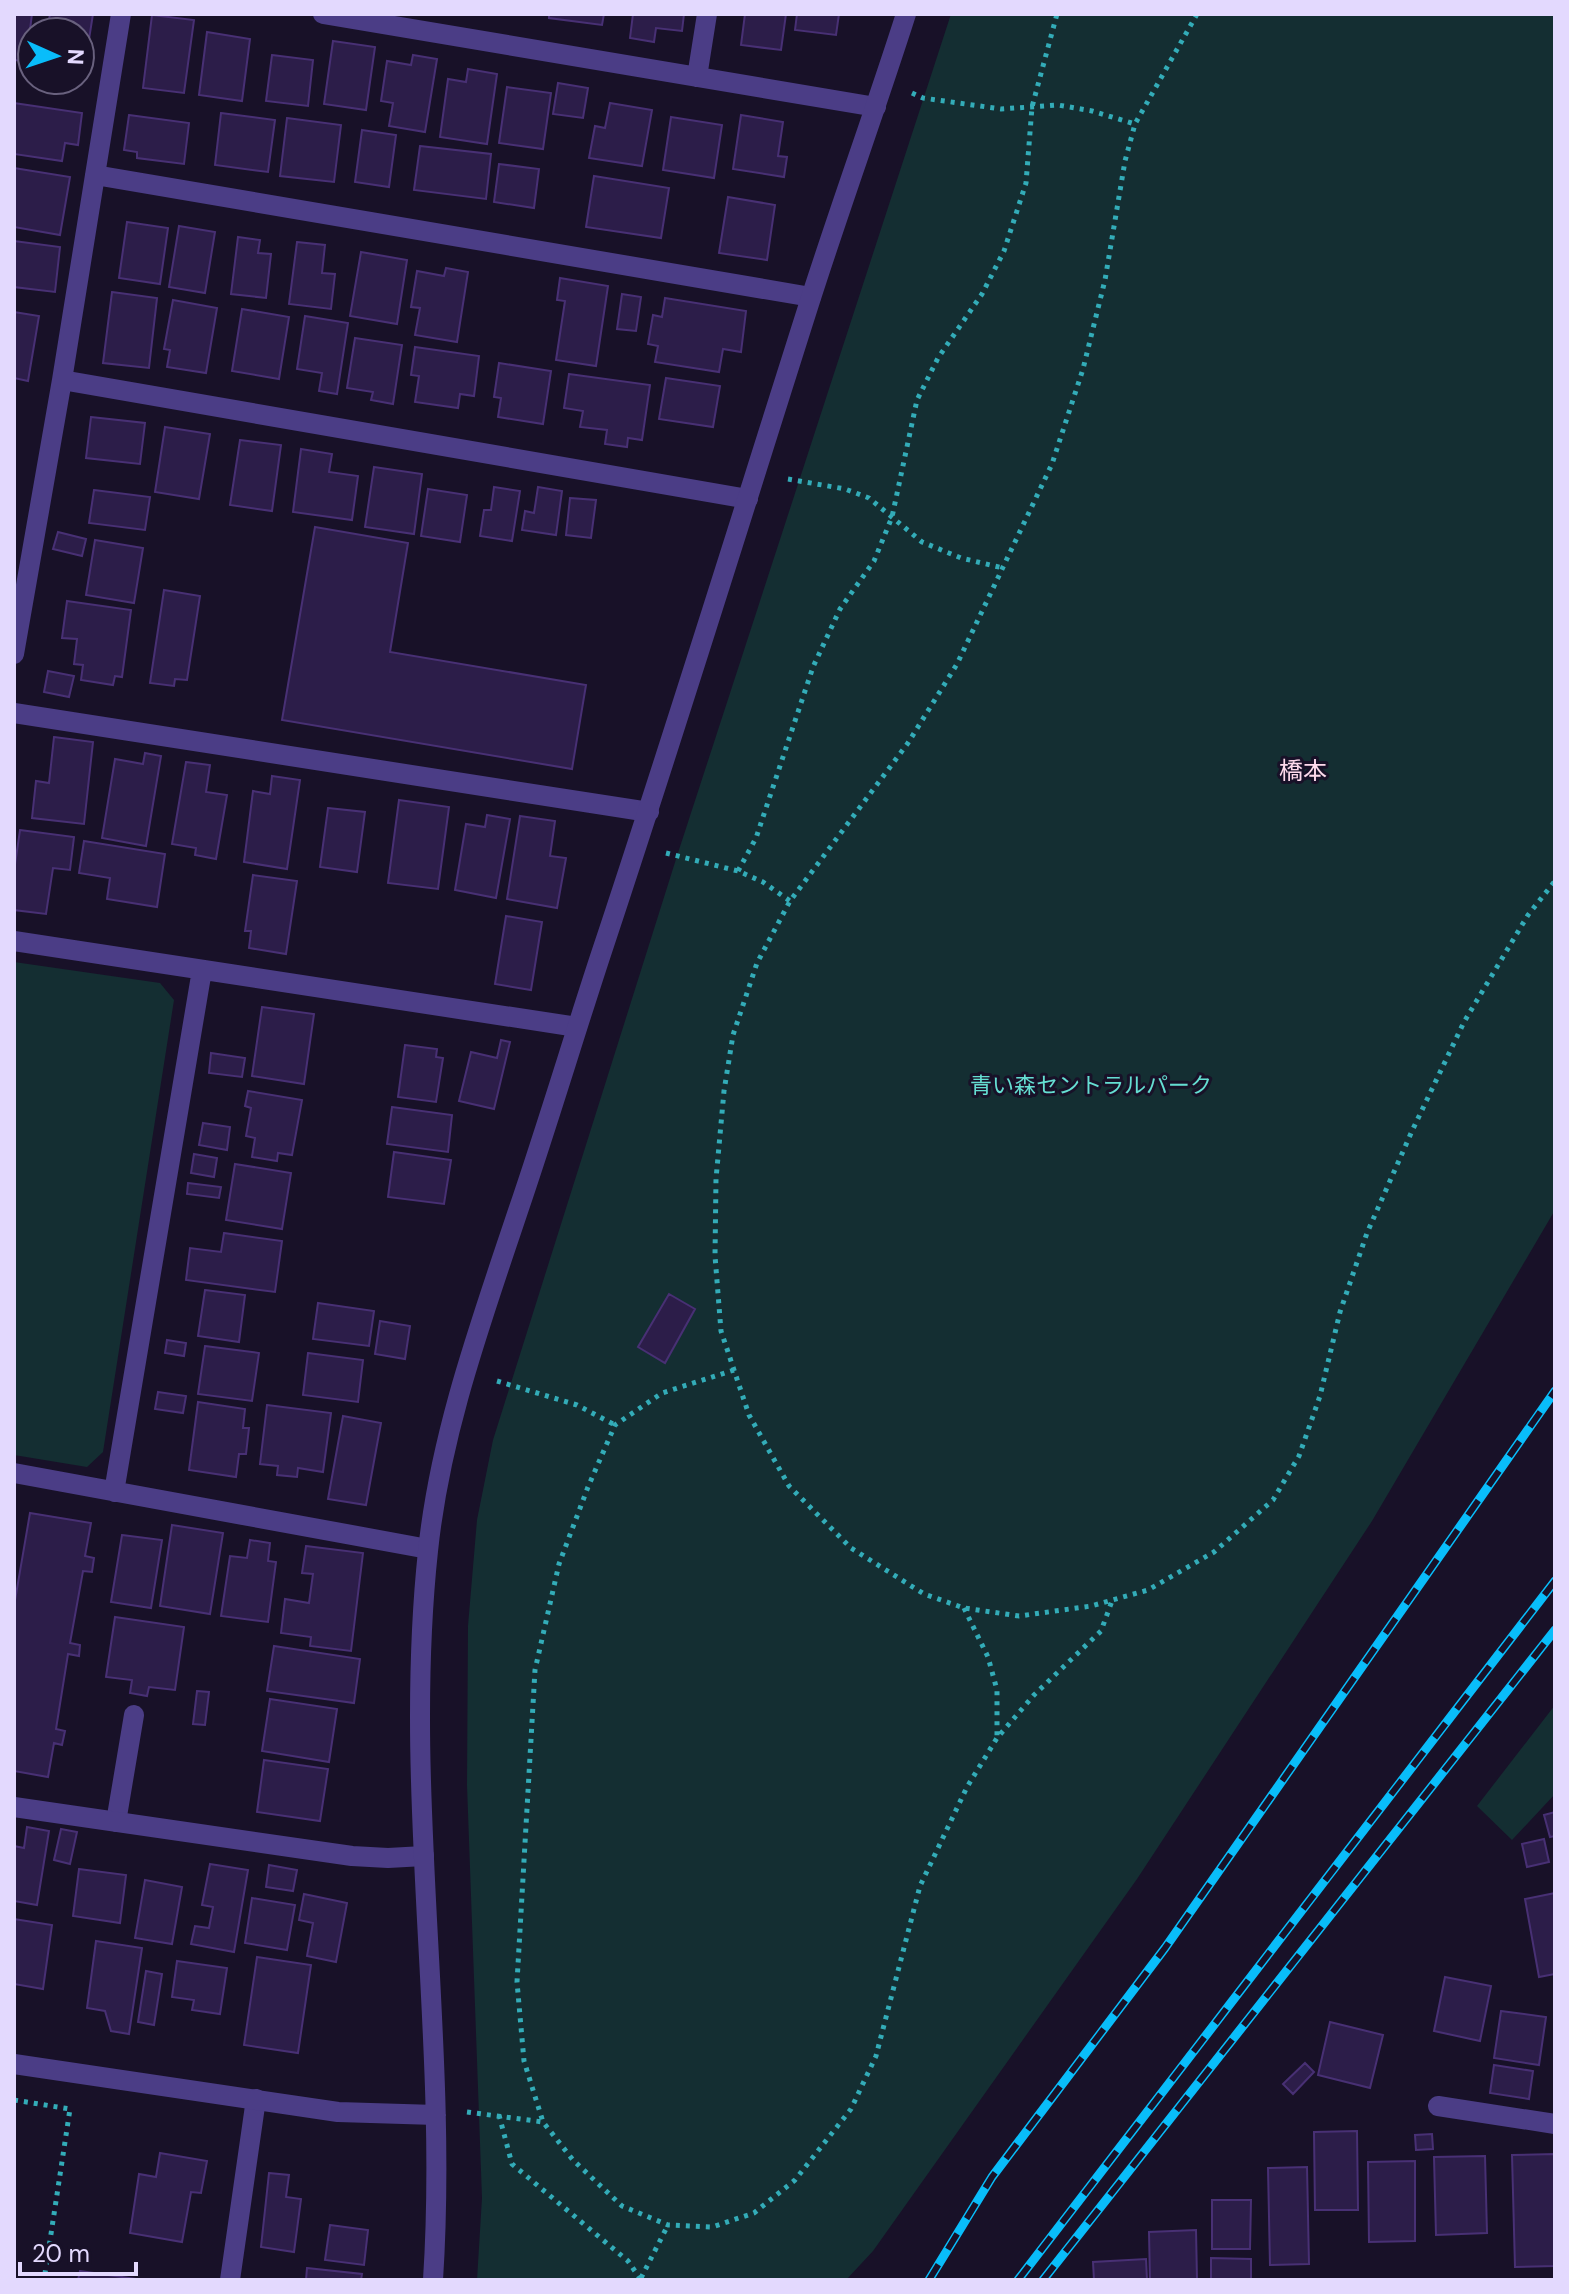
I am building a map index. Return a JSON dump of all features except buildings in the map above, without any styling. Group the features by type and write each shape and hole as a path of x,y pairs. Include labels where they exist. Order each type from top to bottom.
{"street":[{"path":"14,654 121,14"},
{"path":"323,14 876,107"},
{"path":"697,77 707,14"},
{"path":"433,2280 437,2217 436,2115 420,1690 428,1549 449,1429 649,812 811,297 906,14"},
{"path":"95,175 811,297"},
{"path":"62,380 748,499"},
{"path":"14,713 649,812"},
{"path":"14,941 577,1027"},
{"path":"114,1492 202,970"},
{"path":"15,1479 114,1492 428,1549"},
{"path":"116,1822 134,1715"},
{"path":"14,1807 352,1856 424,1856"},
{"path":"14,2064 338,2112 436,2115"},
{"path":"230,2280 256,2099"},
{"path":"1438,2106 1555,2124"}],"path":[{"path":"738,871 756,838 813,667 840,609 874,561 892,517 917,400 938,358 982,294 1004,251 1026,183 1032,107 1057,14"},
{"path":"1197,14 1135,124 1125,161 1105,280 1083,369 1052,464 957,664 908,743 790,901 757,963 733,1035 716,1179 715,1256 721,1331 749,1415 789,1486 851,1548 924,1594 964,1608 1019,1616 1091,1606 1148,1590 1214,1552 1273,1500 1299,1456 1320,1396 1340,1312 1367,1233 1412,1131 1464,1022 1528,915 1555,881"},
{"path":"912,93 923,98 986,108 1058,105 1135,124"},
{"path":"788,479 845,489 869,498 922,542 961,558 1003,568"},
{"path":"664,852 738,871 763,882 790,901"},
{"path":"734,1370 662,1393 615,1425 559,1564 535,1670 517,1982 524,2061 543,2122 573,2160 622,2206 668,2225 712,2227 754,2213 795,2180 851,2109 876,2056 920,1886 967,1787 997,1738 1034,1695 1101,1631 1112,1600"},
{"path":"497,1381 577,1405 615,1425"},
{"path":"964,1608 988,1657 997,1690 997,1738"},
{"path":"14,2100 70,2109 44,2280"},
{"path":"467,2112 543,2122"},
{"path":"499,2115 512,2164 628,2261 641,2279 668,2225"}],"green space":[{"name":"青い森セントラルパーク","path":"951,14 1555,14 1555,1210 1372,1521 1137,1879 873,2251 846,2280 477,2280 482,2198 467,1785 468,1626 477,1520 493,1440 677,856"},
{"path":"14,962 160,983 174,1000 103,1452 87,1467 14,1455"},
{"path":"1555,1705 1555,1794 1512,1840 1477,1806"}],"railway":[{"path":"929,2280 992,2177 1165,1948 1555,1391"},
{"path":"1018,2280 1555,1581"},
{"path":"1043,2280 1555,1630"}],"district":[{"name":"橋本","path":"1303,770"}]}
